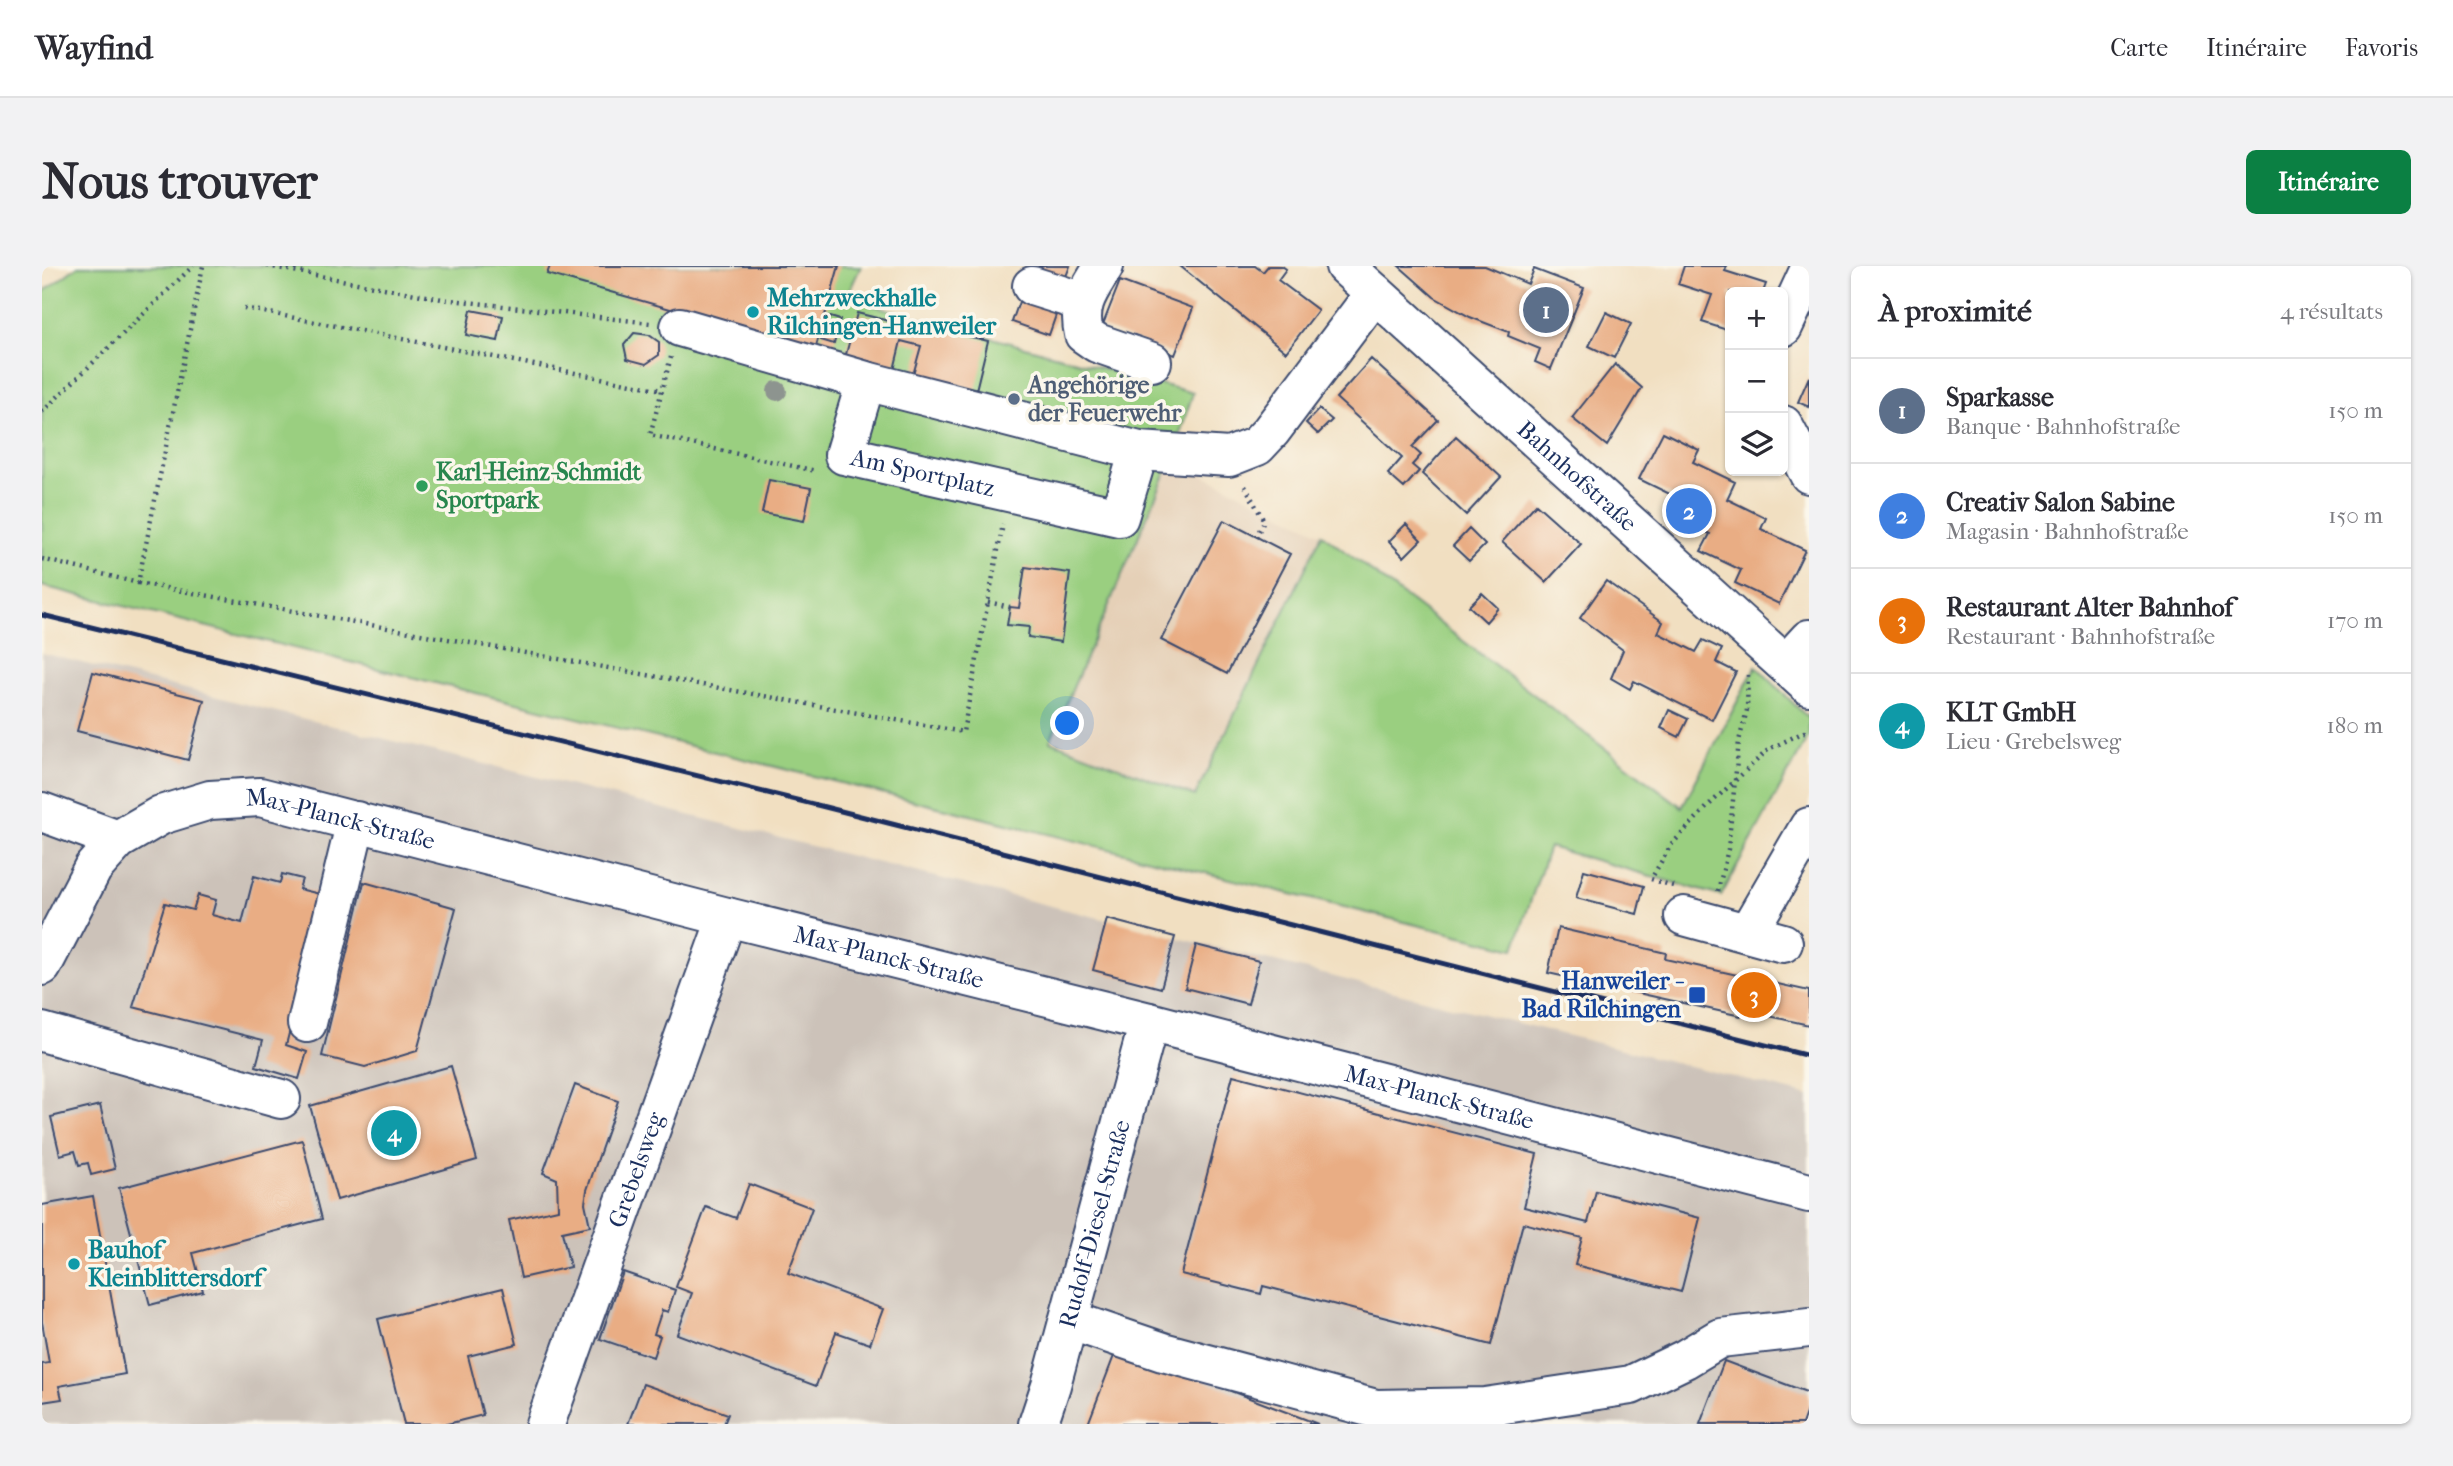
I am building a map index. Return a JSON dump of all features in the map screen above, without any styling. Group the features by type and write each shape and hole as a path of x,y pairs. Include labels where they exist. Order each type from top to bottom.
{"street":[{"path":"1104,266 1083,302 1081,319 1084,334 1097,343 1152,362"},
{"name":"Bahnhofstraße","path":"1345,266 1789,664"},
{"path":"1788,316 1809,271"},
{"path":"1032,286 1083,302"},
{"path":"680,327 866,381 1139,451 1229,457 1257,446 1271,431 1374,293"},
{"name":"Am Sportplatz","path":"866,381 844,455 1119,517 1139,451"},
{"path":"1788,434 1809,474"},
{"name":"Max-Planck-Straße","path":"42,965 93,868 118,840 161,815 210,800 260,797 727,918 1149,1022 1809,1193"},
{"path":"42,811 118,840"},
{"path":"307,1023 356,821"},
{"path":"1700,907 1766,937 1809,827"},
{"name":"Grebelsweg","path":"545,1424 727,918"},
{"name":"Rudolf-Diesel-Straße","path":"1038,1424 1069,1320 1149,1022"},
{"path":"42,1032 281,1099"},
{"path":"1069,1320 1163,1352 1376,1409 1485,1407 1631,1385 1685,1359 1720,1338 1809,1328"}],"path":[{"path":"42,412 193,266"},
{"path":"138,583 203,266"},
{"path":"267,266 442,299 630,321"},
{"path":"244,308 662,390"},
{"path":"680,327 650,435 816,471 844,455"},
{"path":"1229,457 1264,521 1256,537"},
{"path":"42,559 138,583 963,732 1009,491"},
{"path":"988,602 1010,607"},
{"path":"1700,907 1728,849 1739,741 1747,710 1747,677 1789,664"},
{"path":"1651,879 1671,845 1735,780 1769,749 1804,732 1809,734"}],"shaded area":[{"path":"1172,459 1322,534 1195,796 1050,741"},
{"path":"42,653 1809,1096 1809,1424 42,1424"}],"green space":[{"path":"78,266 861,266 846,298 1193,393 1172,459 1050,741 1195,796 1322,534 1682,807 1756,666 1809,719 1809,735 1721,896 1549,847 1514,949 42,586 42,293"}],"building":[{"name":"Mehrzweckhalle Rilchingen-Hanweiler","path":"550,266 839,266 815,350 547,274"},
{"path":"1039,266 1070,266 1065,279 1038,270"},
{"path":"1180,266 1255,266 1263,272 1268,266 1282,266 1286,269 1278,280 1318,310 1286,352"},
{"path":"1399,266 1485,266 1528,284 1534,269 1584,288 1551,369 1535,362 1540,349 1508,336 1509,332 1470,317 1434,297"},
{"path":"1684,266 1727,266 1725,271 1766,284 1765,287 1725,287 1725,329 1702,322 1712,295 1678,284"},
{"path":"1120,281 1193,308 1175,355 1102,327"},
{"path":"1021,296 1058,309 1049,335 1012,322"},
{"path":"471,310 503,316 498,341 466,335"},
{"path":"1606,312 1631,324 1614,358 1589,346"},
{"path":"857,313 925,330 926,326 988,341 976,390 913,375 921,346 901,341 894,370 845,358"},
{"path":"827,316 840,320 834,344 821,340"},
{"path":"634,333 649,335 659,342 659,355 646,364 627,359 624,345"},
{"path":"1371,359 1438,420 1412,447 1421,455 1412,465 1419,471 1404,488 1388,474 1402,458 1336,398"},
{"path":"1615,364 1642,388 1607,446 1572,418"},
{"path":"1809,377 1809,407 1798,402"},
{"path":"1319,409 1332,420 1318,434 1306,423"},
{"path":"1663,432 1699,450 1693,462 1735,482 1727,499 1766,518 1761,529 1805,550 1779,604 1735,583 1741,570 1701,551 1710,534 1668,513 1676,497 1639,479"},
{"path":"1456,436 1501,477 1466,515 1422,474"},
{"path":"769,480 811,488 804,521 762,513"},
{"path":"1536,504 1581,544 1546,582 1502,542"},
{"path":"1224,520 1290,554 1227,674 1161,640"},
{"path":"1406,524 1421,540 1404,557 1389,541"},
{"path":"1469,529 1485,545 1469,561 1453,546"},
{"path":"1025,567 1070,573 1061,642 1028,637 1029,627 1007,625 1010,607 1019,608"},
{"path":"1606,581 1663,622 1658,633 1696,652 1703,640 1722,649 1716,662 1736,672 1712,720 1634,681 1630,689 1611,678 1623,650 1580,618"},
{"path":"1482,593 1498,608 1486,622 1469,606"},
{"path":"93,672 204,700 188,760 77,731"},
{"path":"1669,710 1688,719 1679,737 1661,728"},
{"path":"1584,870 1644,886 1637,914 1576,898"},
{"path":"282,874 302,879 299,889 324,895 286,1045 307,1052 299,1079 256,1066 263,1040 133,1007 165,903 193,910 198,895 216,900 212,915 242,923 254,876 280,883"},
{"path":"364,882 456,908 417,1051 365,1067 322,1056"},
{"path":"1107,919 1175,937 1161,988 1093,970"},
{"path":"1558,928 1666,953 1665,959 1809,991 1809,1025 1742,1010 1741,1016 1548,973"},
{"path":"1196,945 1259,961 1248,1004 1185,988"},
{"path":"451,1066 477,1160 337,1200 310,1106"},
{"path":"1233,1075 1537,1154 1524,1207 1588,1223 1596,1191 1700,1218 1681,1292 1575,1265 1582,1238 1523,1223 1491,1345 1263,1286 1261,1294 1181,1274"},
{"path":"575,1085 618,1101 587,1190 585,1203 590,1226 562,1232 570,1267 521,1278 509,1220 558,1209 557,1179 543,1173"},
{"path":"100,1105 115,1169 91,1175 88,1163 79,1165 75,1151 60,1155 51,1117"},
{"path":"302,1140 322,1219 193,1253 203,1291 150,1305 119,1188"},
{"path":"749,1184 812,1208 788,1273 883,1309 870,1344 836,1332 816,1386 677,1334 692,1293 676,1287 706,1207 736,1218"},
{"name":"Bauhof Kleinblittersdorf","path":"93,1196 125,1374 59,1386 62,1399 42,1402 42,1364 49,1363 42,1322 42,1205"},
{"path":"623,1272 675,1290 668,1312 662,1310 654,1334 660,1336 653,1357 600,1339"},
{"path":"503,1288 517,1344 468,1356 483,1415 447,1424 404,1424 378,1319"},
{"path":"1117,1348 1318,1424 1088,1424"},
{"path":"1724,1361 1809,1393 1809,1405 1802,1424 1700,1424"},
{"path":"643,1384 728,1414 724,1424 628,1424"}],"railway":[{"path":"42,615 821,806 1809,1056"}],"place":[{"name":"Sparkasse","path":"1546,310"},
{"name":"Mehrzweckhalle Rilchingen-Hanweiler","path":"753,312"},
{"name":"Angehörige der Feuerwehr","path":"1014,399"},
{"name":"Karl-Heinz-Schmidt Sportpark","path":"422,486"},
{"name":"Creativ Salon Sabine","path":"1689,511"},
{"name":"Hanweiler - Bad Rilchingen","path":"1697,995"},
{"name":"Restaurant Alter Bahnhof","path":"1754,995"},
{"name":"KLT GmbH","path":"394,1133"},
{"name":"Bauhof Kleinblittersdorf","path":"74,1264"}]}
